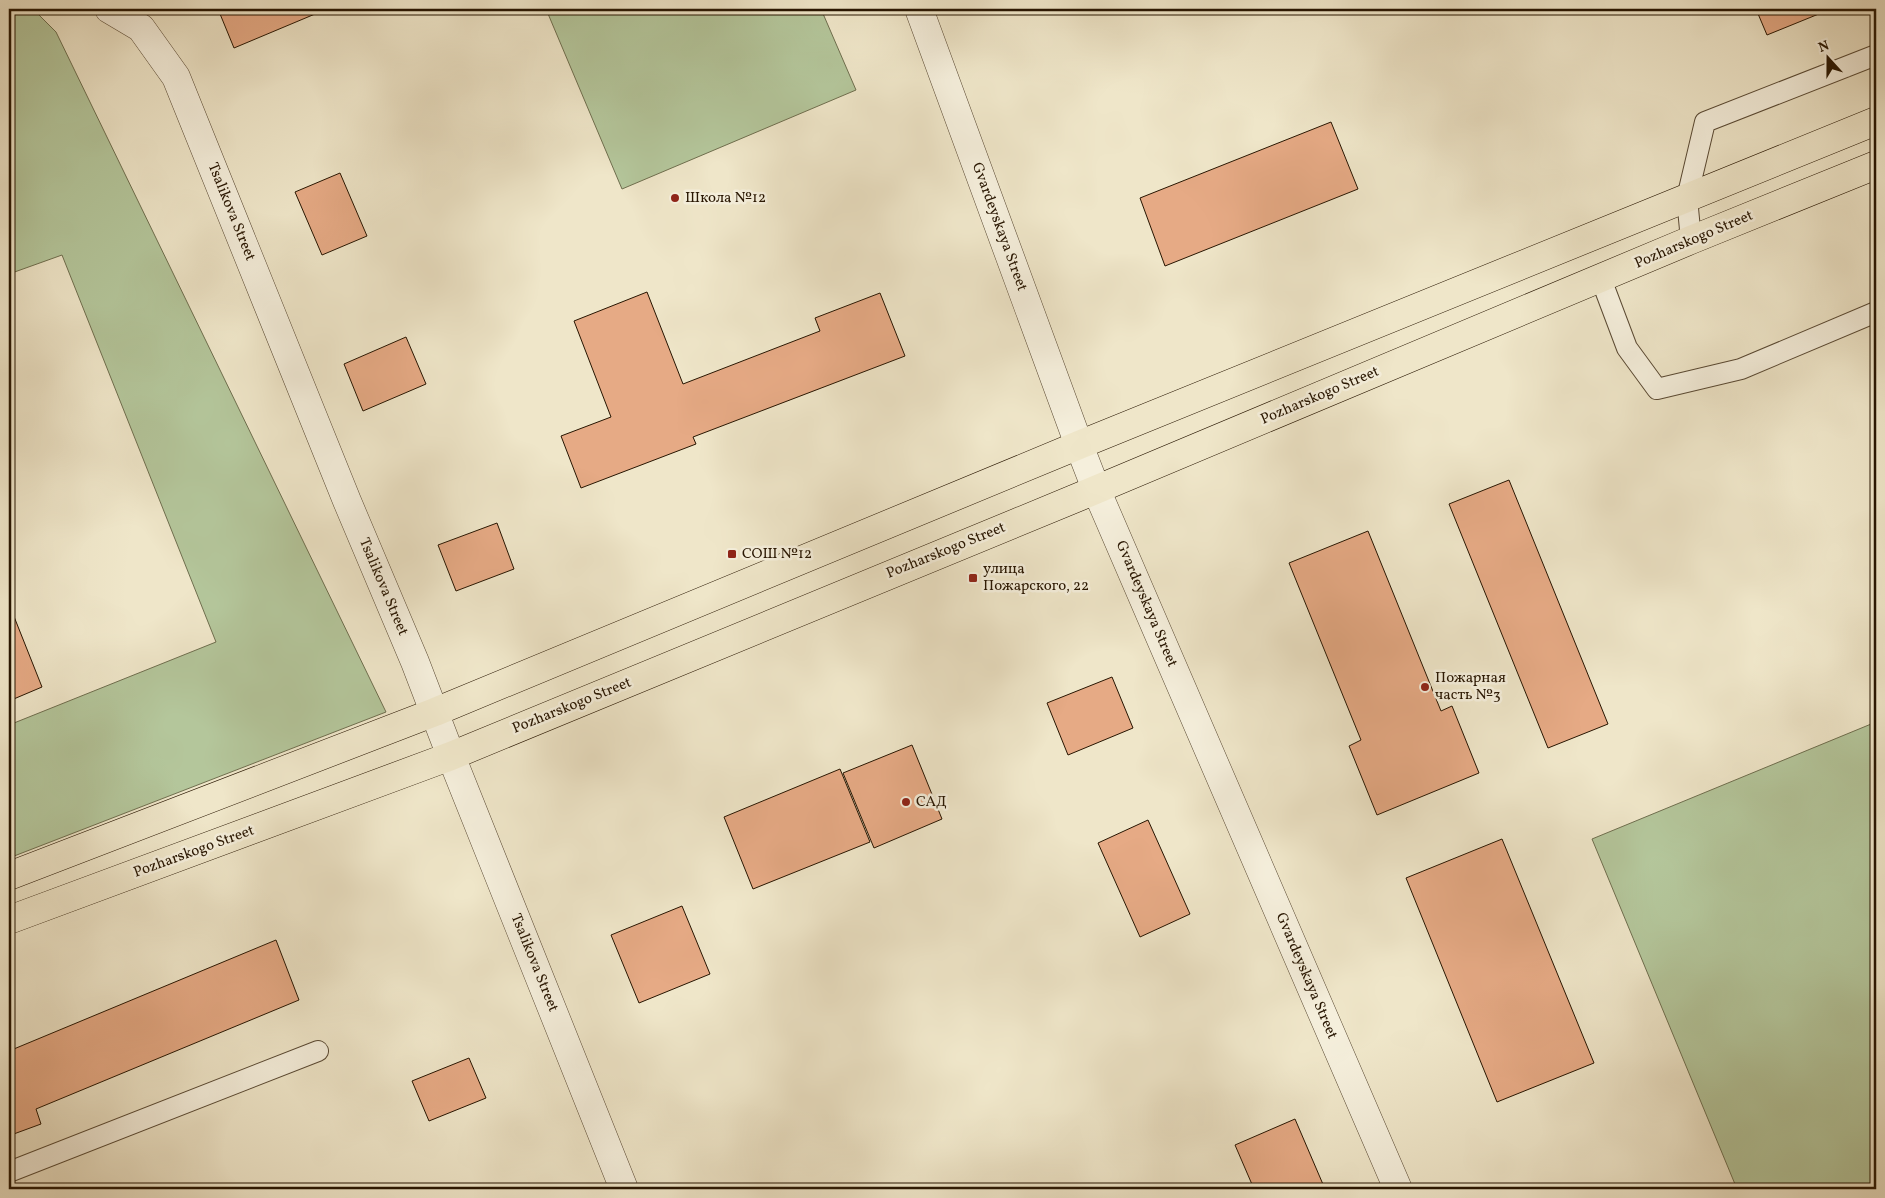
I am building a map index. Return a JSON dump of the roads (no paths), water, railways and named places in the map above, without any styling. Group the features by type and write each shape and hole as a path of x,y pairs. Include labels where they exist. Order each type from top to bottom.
{"main road":[{"path":"9,876 435,712 1079,445 1876,121"},
{"name":"Pozharskogo Street","path":"9,920 450,756 1691,240 1876,165"}],"street":[{"name":"Tsalikova Street","path":"109,9 140,28 176,77 347,501 435,712 450,756 624,1189"},
{"name":"Gvardeyskaya Street","path":"919,9 1096,489 1398,1189"}],"lane":[{"path":"1691,240 1687,198 1705,122 1876,55"},
{"path":"1600,279 1627,348 1657,389 1741,369 1876,312"},
{"path":"9,1172 318,1051"}],"place":[{"name":"Школа №12","path":"675,198"},
{"name":"СОШ №12","path":"732,554"},
{"name":"улица Пожарского, 22","path":"973,578"},
{"name":"Пожарная часть №3","path":"1425,687"},
{"name":"САД","path":"906,802"}]}
